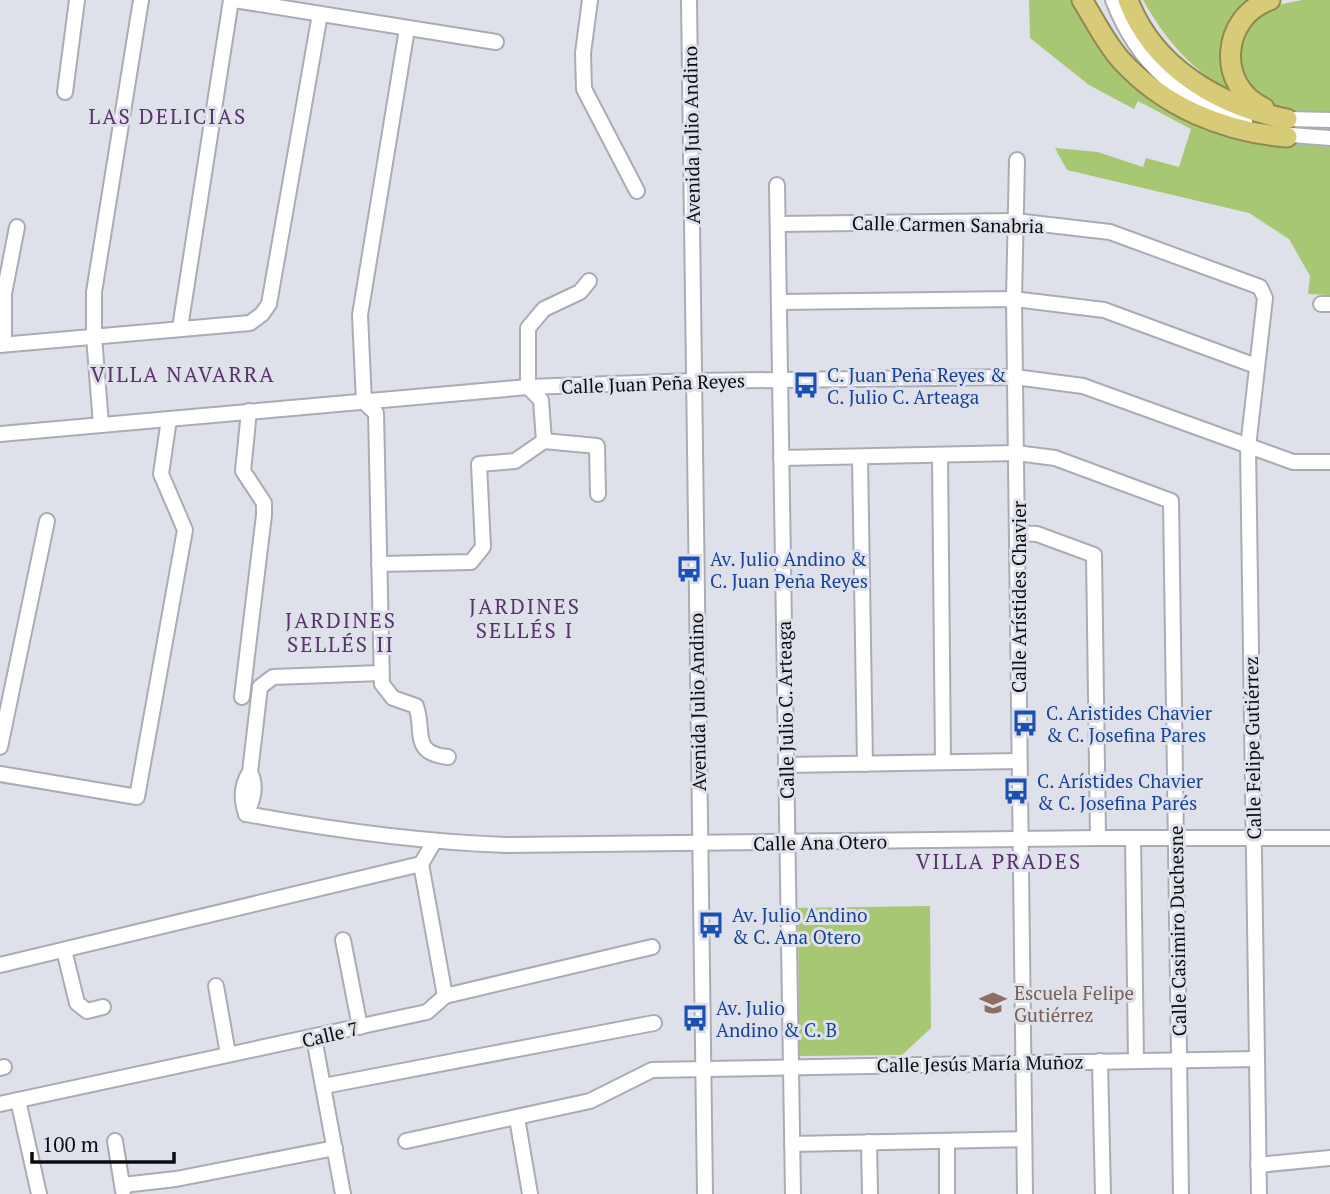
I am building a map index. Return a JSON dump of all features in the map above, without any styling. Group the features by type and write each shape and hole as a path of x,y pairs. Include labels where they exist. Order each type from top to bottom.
{"highway":[{"path":"1082,0 1119,58 1167,99 1225,125 1287,128"},
{"path":"1128,0 1154,44 1184,75 1230,103 1287,128"},
{"path":"1270,0 1248,12 1242,21 1231,44 1230,63 1234,81 1251,102 1287,128"}],"street":[{"path":"65,92 77,0"},
{"path":"101,425 94,336 94,292 141,0"},
{"path":"180,328 232,0 496,42"},
{"path":"590,0 583,53 584,89 637,191"},
{"name":"Avenida Julio Andino","path":"689,0 705,1194"},
{"path":"1113,0 1137,47 1170,85 1220,113 1330,138"},
{"path":"17,227 4,294 2,344 250,323 262,314 269,304 320,14"},
{"path":"407,29 360,315 364,402 376,413 382,684 390,696 416,706 420,739 426,749 434,755 448,757"},
{"path":"1287,128 1330,120"},
{"name":"Calle Arístides Chavier","path":"1017,160 1014,299 1025,1194"},
{"name":"Calle Julio C. Arteaga","path":"778,185 793,1194"},
{"name":"Calle Carmen Sanabria","path":"778,225 1015,221 1110,232 1260,287 1265,302"},
{"path":"544,442 541,400 528,387 528,328 544,309 580,292 589,281"},
{"path":"779,302 1014,299 1104,310 1256,366"},
{"name":"Calle Felipe Gutiérrez","path":"1259,1194 1248,447 1265,302"},
{"name":"Calle Juan Peña Reyes","path":"0,434 528,387 693,381 1015,377 1083,386 1293,462 1330,462"},
{"path":"242,697 264,515 264,503 243,471 249,411"},
{"path":"0,774 137,797 186,530 161,474 169,419"},
{"path":"379,564 471,562 483,547 479,464 515,461 544,442 597,446 598,494"},
{"path":"781,458 1016,453"},
{"name":"Calle Casimiro Duchesne","path":"1016,453 1055,458 1171,501 1181,1194"},
{"path":"940,456 943,762"},
{"path":"860,457 865,764"},
{"path":"0,747 47,521"},
{"path":"1017,533 1037,534 1094,555 1098,838"},
{"name":"Calle Ana Otero","path":"381,673 273,677 265,681 260,687 250,772 244,780 246,814 345,833 434,842 506,845 1253,836 1330,838"},
{"path":"786,765 1019,761"},
{"path":"1133,838 1136,1060"},
{"path":"434,842 421,863 445,996"},
{"path":"0,965 421,863"},
{"path":"343,940 360,1027"},
{"name":"Calle 7","path":"0,1104 428,1012 445,996 652,947"},
{"path":"64,950 76,1003 87,1011 103,1007"},
{"path":"216,986 229,1054"},
{"path":"324,1086 654,1023"},
{"path":"314,1038 343,1194"},
{"name":"Calle Jesús María Muñoz","path":"406,1141 590,1101 652,1069 1256,1059"},
{"path":"1100,1061 1103,1194"},
{"path":"18,1100 39,1194"},
{"path":"517,1118 530,1194"},
{"path":"792,1144 1024,1139"},
{"path":"115,1141 123,1189 335,1147"},
{"path":"947,1141 947,1194"},
{"path":"869,1142 870,1194"},
{"path":"1258,1165 1330,1158"}],"green space":[{"path":"1029,0 1078,0 1115,59 1260,141 1330,147 1330,295 1308,294 1310,276 1289,239 1249,213 1067,170 1055,148 1098,152 1143,167 1146,158 1179,167 1191,129 1138,101 1134,109 1089,85 1030,38"},
{"path":"1143,0 1263,0 1238,22 1237,96 1207,77 1183,55 1162,30"},
{"path":"1302,0 1330,0 1330,111 1313,113 1276,107 1250,89 1243,76 1241,49 1252,23 1275,6"},
{"path":"930,906 931,1028 902,1055 799,1056 798,908"}],"place":[{"name":"C. Juan Peña Reyes & C. Julio C. Arteaga","path":"806,385"},
{"name":"Av. Julio Andino & C. Juan Peña Reyes","path":"689,569"},
{"name":"C. Aristides Chavier & C. Josefina Pares","path":"1025,723"},
{"name":"C. Arístides Chavier & C. Josefina Parés","path":"1016,791"},
{"name":"Av. Julio Andino & C. Ana Otero","path":"711,925"},
{"name":"Escuela Felipe Gutiérrez","path":"993,1003"},
{"name":"Av. Julio Andino & C. B","path":"695,1018"}],"district":[{"name":"LAS DELICIAS","path":"168,116"},
{"name":"VILLA NAVARRA","path":"183,374"},
{"name":"JARDINES SELLÉS I","path":"525,618"},
{"name":"JARDINES SELLÉS II","path":"341,632"},
{"name":"VILLA PRADES","path":"999,861"}]}
